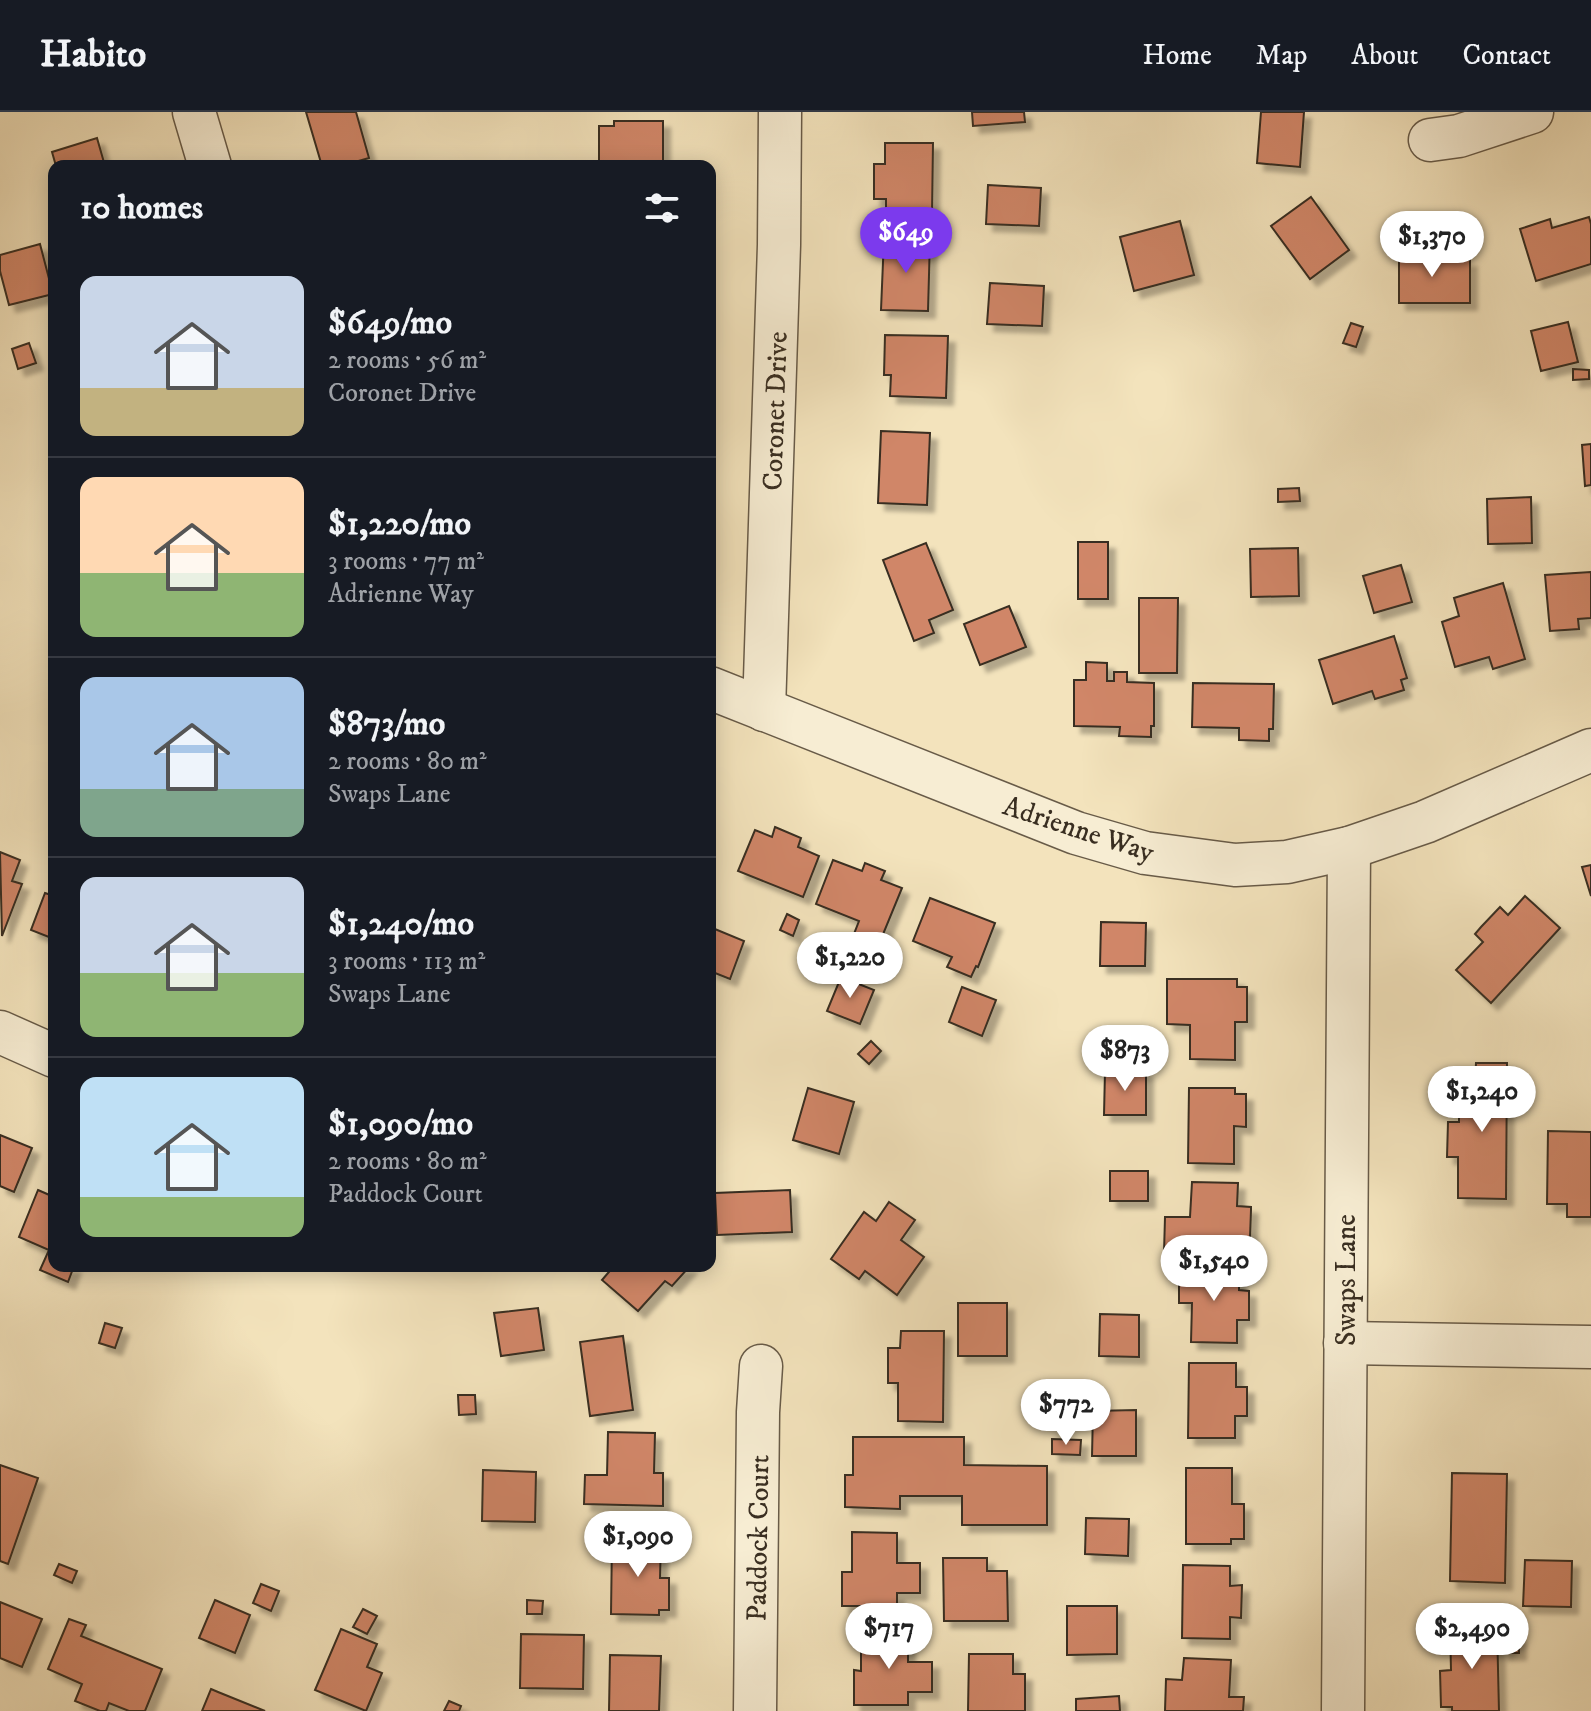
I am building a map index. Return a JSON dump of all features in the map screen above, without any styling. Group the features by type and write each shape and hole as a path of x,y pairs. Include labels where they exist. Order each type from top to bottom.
{"street":[{"path":"194,112 208,160"},
{"name":"Coronet Drive","path":"764,710 780,112"},
{"path":"1430,140 1459,136 1532,112"},
{"name":"Adrienne Way","path":"716,690 1076,833 1145,853 1235,865 1287,862 1349,848 1425,822 1591,750"},
{"name":"Swaps Lane","path":"1343,1711 1349,848"},
{"path":"0,1032 48,1053"},
{"path":"1345,1343 1591,1347"},
{"name":"Paddock Court","path":"755,1711 761,1366"}],"building":[{"path":"306,112 356,112 369,158 320,160"},
{"path":"972,112 1024,112 1025,122 973,126"},
{"path":"1261,112 1304,112 1300,167 1257,163"},
{"path":"614,121 663,121 663,160 599,160 599,126 614,126"},
{"path":"97,138 103,160 54,160 52,152"},
{"path":"885,143 933,143 932,213 886,213 886,199 874,199 874,164 885,164"},
{"path":"988,185 1041,188 1039,226 986,224"},
{"path":"1311,197 1349,250 1310,279 1271,226"},
{"path":"1589,217 1591,264 1536,281 1520,229 1550,219 1552,228"},
{"path":"1180,221 1194,275 1134,291 1120,237"},
{"path":"884,238 930,239 928,311 881,310"},
{"path":"40,244 48,275 48,295 9,305 0,271 0,255"},
{"path":"1399,248 1426,248 1426,259 1470,260 1470,303 1399,303"},
{"path":"990,283 1044,286 1042,326 987,324"},
{"path":"1568,322 1578,362 1541,371 1531,331"},
{"path":"1351,323 1363,327 1356,347 1343,343"},
{"path":"885,335 948,336 946,398 890,396 891,375 884,375"},
{"path":"29,343 36,363 18,369 12,349"},
{"path":"1573,369 1589,370 1589,379 1573,380"},
{"path":"881,431 930,433 927,505 878,503"},
{"path":"1591,444 1591,485 1585,486 1582,445"},
{"path":"1299,488 1300,501 1278,502 1278,489"},
{"path":"1531,497 1532,543 1488,544 1487,499"},
{"path":"1078,542 1108,542 1108,599 1078,599"},
{"path":"926,543 953,610 929,620 934,633 914,641 883,560"},
{"path":"1298,548 1299,596 1251,597 1250,549"},
{"path":"1401,565 1412,602 1374,613 1363,576"},
{"path":"1591,572 1591,618 1578,619 1579,629 1550,631 1545,575"},
{"path":"1503,583 1525,659 1493,669 1489,657 1455,667 1442,622 1459,616 1454,598"},
{"path":"1139,598 1178,598 1177,673 1139,673"},
{"path":"1009,606 1026,647 980,665 964,624"},
{"path":"1394,636 1407,678 1401,680 1404,690 1375,699 1372,691 1333,704 1319,660"},
{"path":"1086,662 1107,663 1107,681 1114,681 1114,672 1127,672 1127,682 1154,683 1151,737 1119,736 1120,727 1074,726 1074,680 1086,680"},
{"path":"1193,683 1274,684 1273,729 1269,729 1269,741 1239,740 1239,728 1192,727"},
{"path":"775,827 801,838 798,847 819,856 803,897 738,871 755,830 772,837"},
{"path":"0,852 20,860 12,881 22,884 2,936"},
{"path":"833,860 862,871 865,863 885,871 881,880 902,888 877,949 852,939 859,921 816,904"},
{"path":"1591,865 1591,896 1582,867"},
{"path":"45,893 48,894 48,937 31,930"},
{"path":"1525,896 1560,928 1491,1003 1456,970 1483,942 1475,934 1481,927 1500,907 1508,915"},
{"path":"930,898 995,923 971,977 947,967 952,957 913,941"},
{"path":"787,914 799,920 793,936 780,930"},
{"path":"1101,922 1146,923 1145,966 1100,966"},
{"path":"716,929 744,941 730,979 716,973"},
{"path":"841,977 874,990 860,1024 827,1011"},
{"path":"1167,979 1237,979 1237,987 1247,987 1247,1022 1235,1022 1235,1060 1190,1059 1190,1025 1167,1024"},
{"path":"962,987 996,1000 982,1036 949,1022"},
{"path":"871,1041 881,1051 869,1064 858,1054"},
{"path":"1476,1063 1507,1063 1506,1199 1458,1198 1458,1157 1447,1157 1448,1122 1459,1122 1459,1082 1475,1083"},
{"path":"1105,1071 1146,1071 1146,1115 1104,1115"},
{"path":"808,1088 854,1102 839,1154 793,1140"},
{"path":"1189,1088 1235,1088 1235,1094 1246,1094 1246,1127 1234,1126 1234,1164 1188,1163"},
{"path":"1548,1131 1591,1132 1591,1217 1567,1217 1567,1204 1547,1204"},
{"path":"0,1135 32,1148 14,1192 0,1186"},
{"path":"1110,1171 1148,1171 1148,1201 1110,1201"},
{"path":"1192,1182 1238,1183 1237,1206 1251,1207 1251,1210 1250,1237 1238,1237 1237,1254 1164,1253 1165,1217 1190,1217"},
{"path":"38,1190 48,1194 48,1250 19,1237"},
{"path":"790,1190 792,1232 717,1235 716,1193"},
{"path":"889,1202 915,1220 901,1240 924,1257 897,1295 865,1271 859,1279 831,1259 864,1212 876,1221"},
{"path":"48,1252 48,1272 72,1272 68,1282 40,1270"},
{"path":"1179,1267 1239,1268 1239,1290 1249,1291 1249,1320 1237,1320 1237,1343 1191,1342 1192,1303 1179,1303"},
{"path":"609,1272 685,1272 672,1286 665,1281 638,1311 602,1280"},
{"path":"958,1303 1007,1303 1007,1356 958,1356"},
{"path":"538,1308 544,1350 501,1356 494,1313"},
{"path":"1100,1314 1139,1315 1139,1357 1099,1356"},
{"path":"105,1323 122,1328 115,1348 99,1343"},
{"path":"901,1331 944,1331 943,1422 898,1421 898,1383 888,1383 888,1348 900,1348"},
{"path":"623,1336 633,1410 590,1416 580,1342"},
{"path":"1189,1363 1236,1363 1236,1387 1247,1387 1247,1416 1235,1416 1235,1438 1188,1438"},
{"path":"458,1395 475,1395 476,1414 459,1415"},
{"path":"1136,1410 1136,1456 1092,1456 1093,1411"},
{"path":"608,1432 655,1433 654,1473 663,1473 663,1506 584,1504 585,1475 607,1475"},
{"path":"853,1437 964,1437 964,1465 1047,1466 1047,1525 962,1525 962,1496 900,1496 900,1509 845,1507 845,1475 853,1475"},
{"path":"1052,1439 1081,1440 1080,1455 1052,1454"},
{"path":"0,1465 38,1478 8,1564 0,1561"},
{"path":"1186,1468 1232,1468 1232,1504 1244,1504 1244,1539 1231,1539 1231,1544 1186,1544"},
{"path":"483,1470 536,1472 535,1522 482,1521"},
{"path":"1452,1473 1507,1474 1505,1583 1450,1581"},
{"path":"1086,1518 1129,1519 1128,1556 1085,1554"},
{"path":"852,1532 897,1533 897,1563 920,1563 920,1593 897,1593 897,1606 842,1606 842,1572 852,1572"},
{"path":"612,1540 661,1541 660,1578 669,1578 669,1610 659,1610 659,1615 611,1614"},
{"path":"943,1558 987,1558 987,1571 1007,1571 1008,1621 944,1621"},
{"path":"1525,1560 1572,1561 1571,1607 1523,1606"},
{"path":"59,1564 77,1571 72,1583 54,1575"},
{"path":"1183,1565 1230,1566 1230,1586 1242,1585 1241,1618 1230,1617 1230,1639 1182,1638"},
{"path":"261,1584 279,1591 271,1611 253,1603"},
{"path":"215,1600 250,1615 235,1653 199,1638"},
{"path":"527,1600 543,1601 542,1614 527,1614"},
{"path":"0,1602 42,1619 22,1667 0,1658"},
{"path":"1067,1606 1117,1606 1117,1654 1067,1655"},
{"path":"363,1609 377,1616 367,1634 353,1627"},
{"path":"69,1619 86,1625 81,1636 162,1669 145,1711 129,1711 109,1703 106,1711 100,1711 75,1701 82,1684 48,1669"},
{"path":"1497,1626 1499,1711 1452,1711 1452,1707 1441,1707 1440,1671 1451,1670 1450,1627"},
{"path":"341,1629 377,1644 367,1667 382,1673 366,1711 315,1690"},
{"path":"861,1631 908,1632 908,1662 932,1662 932,1692 908,1692 908,1705 854,1705 854,1670 861,1671"},
{"path":"521,1634 584,1635 583,1689 520,1688"},
{"path":"1502,1636 1519,1636 1519,1653 1502,1653"},
{"path":"969,1654 1013,1654 1013,1674 1025,1674 1025,1711 968,1711"},
{"path":"610,1655 661,1656 659,1711 609,1711"},
{"path":"1184,1658 1231,1660 1229,1697 1244,1697 1243,1711 1165,1711 1166,1679 1182,1680"},
{"path":"211,1689 218,1692 265,1711 202,1711"},
{"path":"1119,1696 1120,1711 1076,1711 1076,1699"},
{"path":"449,1701 461,1706 459,1711 444,1711"}]}
